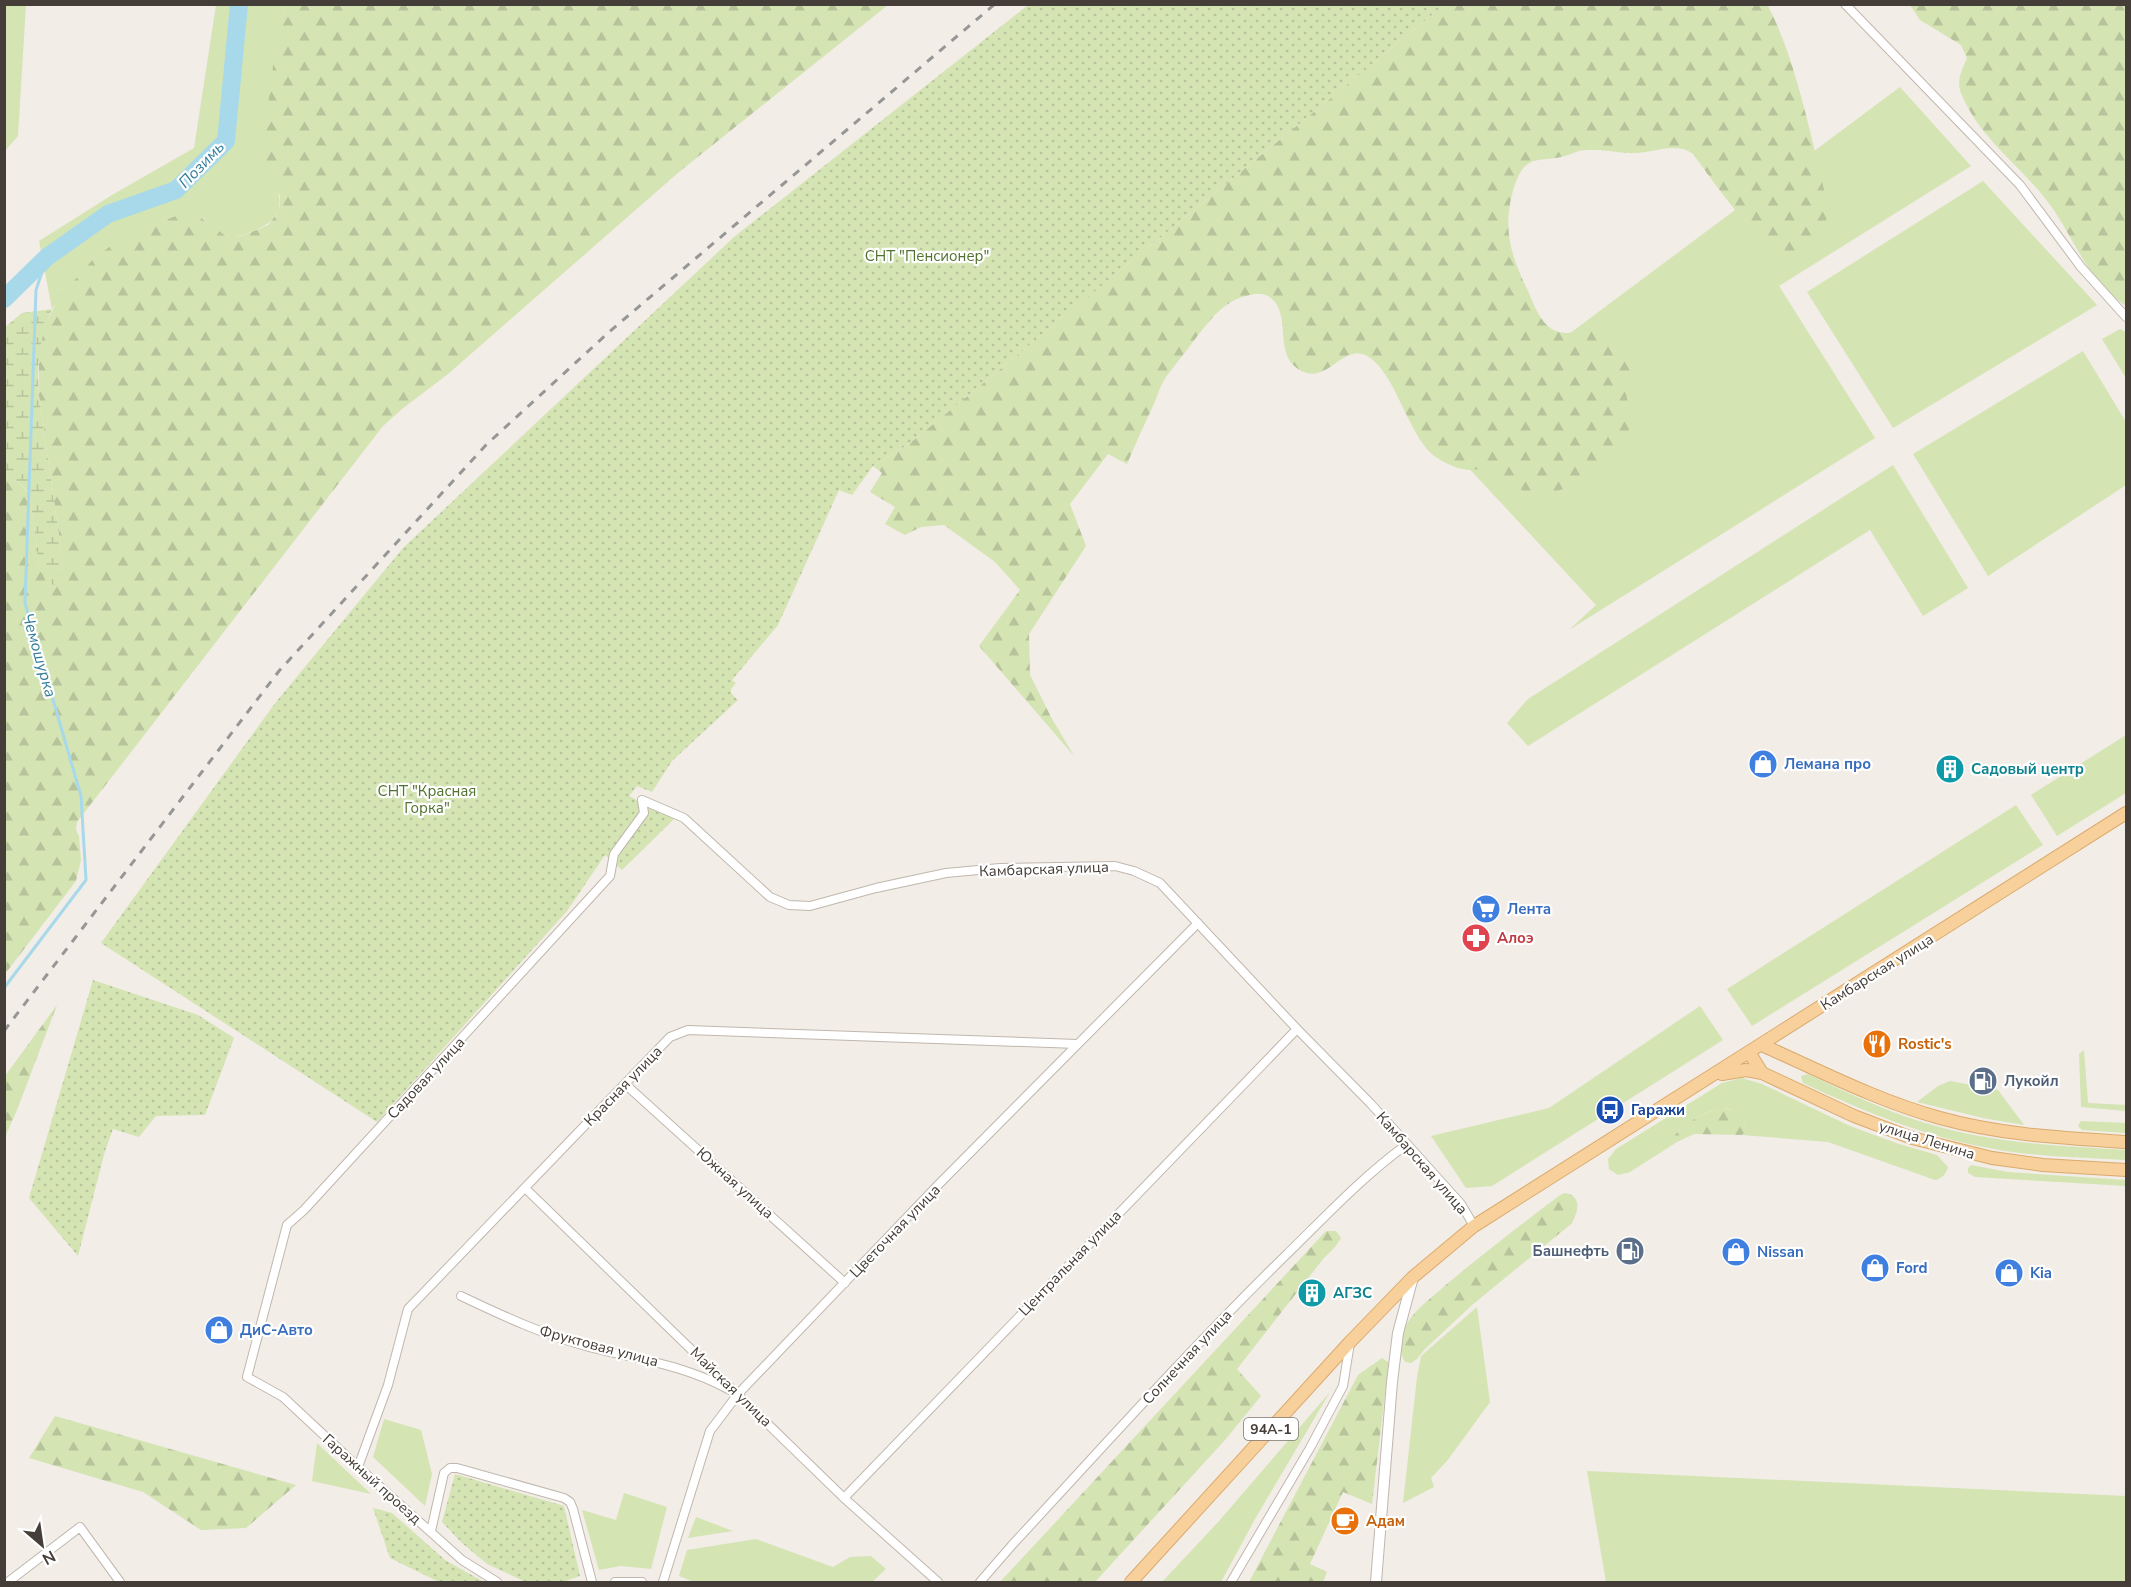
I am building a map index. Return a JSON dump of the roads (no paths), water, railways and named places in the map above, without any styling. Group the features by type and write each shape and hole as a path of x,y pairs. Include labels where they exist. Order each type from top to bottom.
{"main road":[{"name":"Камбарская улица","path":"1413,1277 1474,1226 2127,813"},
{"name":"улица Ленина","path":"1762,1045 1887,1101 1942,1119 2026,1135 2127,1142"},
{"path":"1749,1052 1762,1073"},
{"path":"1712,1076 1740,1071 1762,1073"},
{"name":"улица Ленина","path":"1762,1073 1882,1128 1938,1146 2013,1161 2127,1170"},
{"name":"94А-1","path":"1131,1582 1350,1342 1413,1277"}],"street":[{"path":"1845,4 2020,185 2081,267 2127,317"},
{"name":"Камбарская улица","path":"642,800 684,818 770,897 789,905 810,906 876,888 946,873 1000,868 1115,866 1134,871 1160,883 1371,1104 1406,1146 1461,1204 1474,1226"},
{"name":"Садовая улица","path":"247,1377 287,1225 304,1210 610,876 614,854 644,813 642,800"},
{"name":"Цветочная улица","path":"663,1582 710,1431 738,1394 1077,1044 1198,923"},
{"name":"Центральная улица","path":"844,1498 1297,1029"},
{"name":"Красная улица","path":"358,1467 388,1385 408,1309 670,1037 688,1030 1077,1044"},
{"name":"Южная улица","path":"625,1084 845,1283"},
{"name":"Солнечная улица","path":"980,1582 1240,1300 1388,1158 1406,1146"},
{"name":"Майская улица","path":"526,1189 844,1498 938,1582"},
{"path":"1376,1582 1392,1382 1398,1333 1413,1277"},
{"name":"Фруктовая улица","path":"461,1296 554,1337 677,1367 705,1377 738,1394"},
{"path":"1231,1582 1310,1448 1343,1386 1350,1342"},
{"name":"Гаражный проезд","path":"247,1377 283,1397 462,1560 497,1582"},
{"path":"431,1531 444,1473 450,1468 564,1498 570,1502 573,1509 592,1582"},
{"path":"8,1582 80,1527 120,1582"},
{"path":"615,1582 642,1582"}],"waterway":[{"name":"Позимь","path":"4,299 47,257 108,214 176,190 226,141 239,4"},
{"name":"Чемошурка","path":"4,988 86,880 81,796 25,603 36,290 47,257"}],"railway":[{"path":"4,1031 279,671 486,445 609,332 995,4"}],"place":[{"name":"Лемана про","path":"1763,764"},
{"name":"Садовый центр","path":"1950,769"},
{"name":"Лента","path":"1486,909"},
{"name":"Алоэ","path":"1476,938"},
{"name":"Rostic's","path":"1877,1044"},
{"name":"Лукойл","path":"1983,1081"},
{"name":"Гаражи","path":"1610,1110"},
{"name":"Башнефть","path":"1630,1251"},
{"name":"Nissan","path":"1736,1252"},
{"name":"Ford","path":"1875,1268"},
{"name":"Kia","path":"2009,1273"},
{"name":"АГЗС","path":"1312,1293"},
{"name":"ДиС-Авто","path":"219,1330"},
{"name":"Адам","path":"1345,1521"}],"park label":[{"name":"СНТ \"Пенсионер\"","path":"927,256"},
{"name":"СНТ \"Красная Горка\"","path":"427,800"}]}
